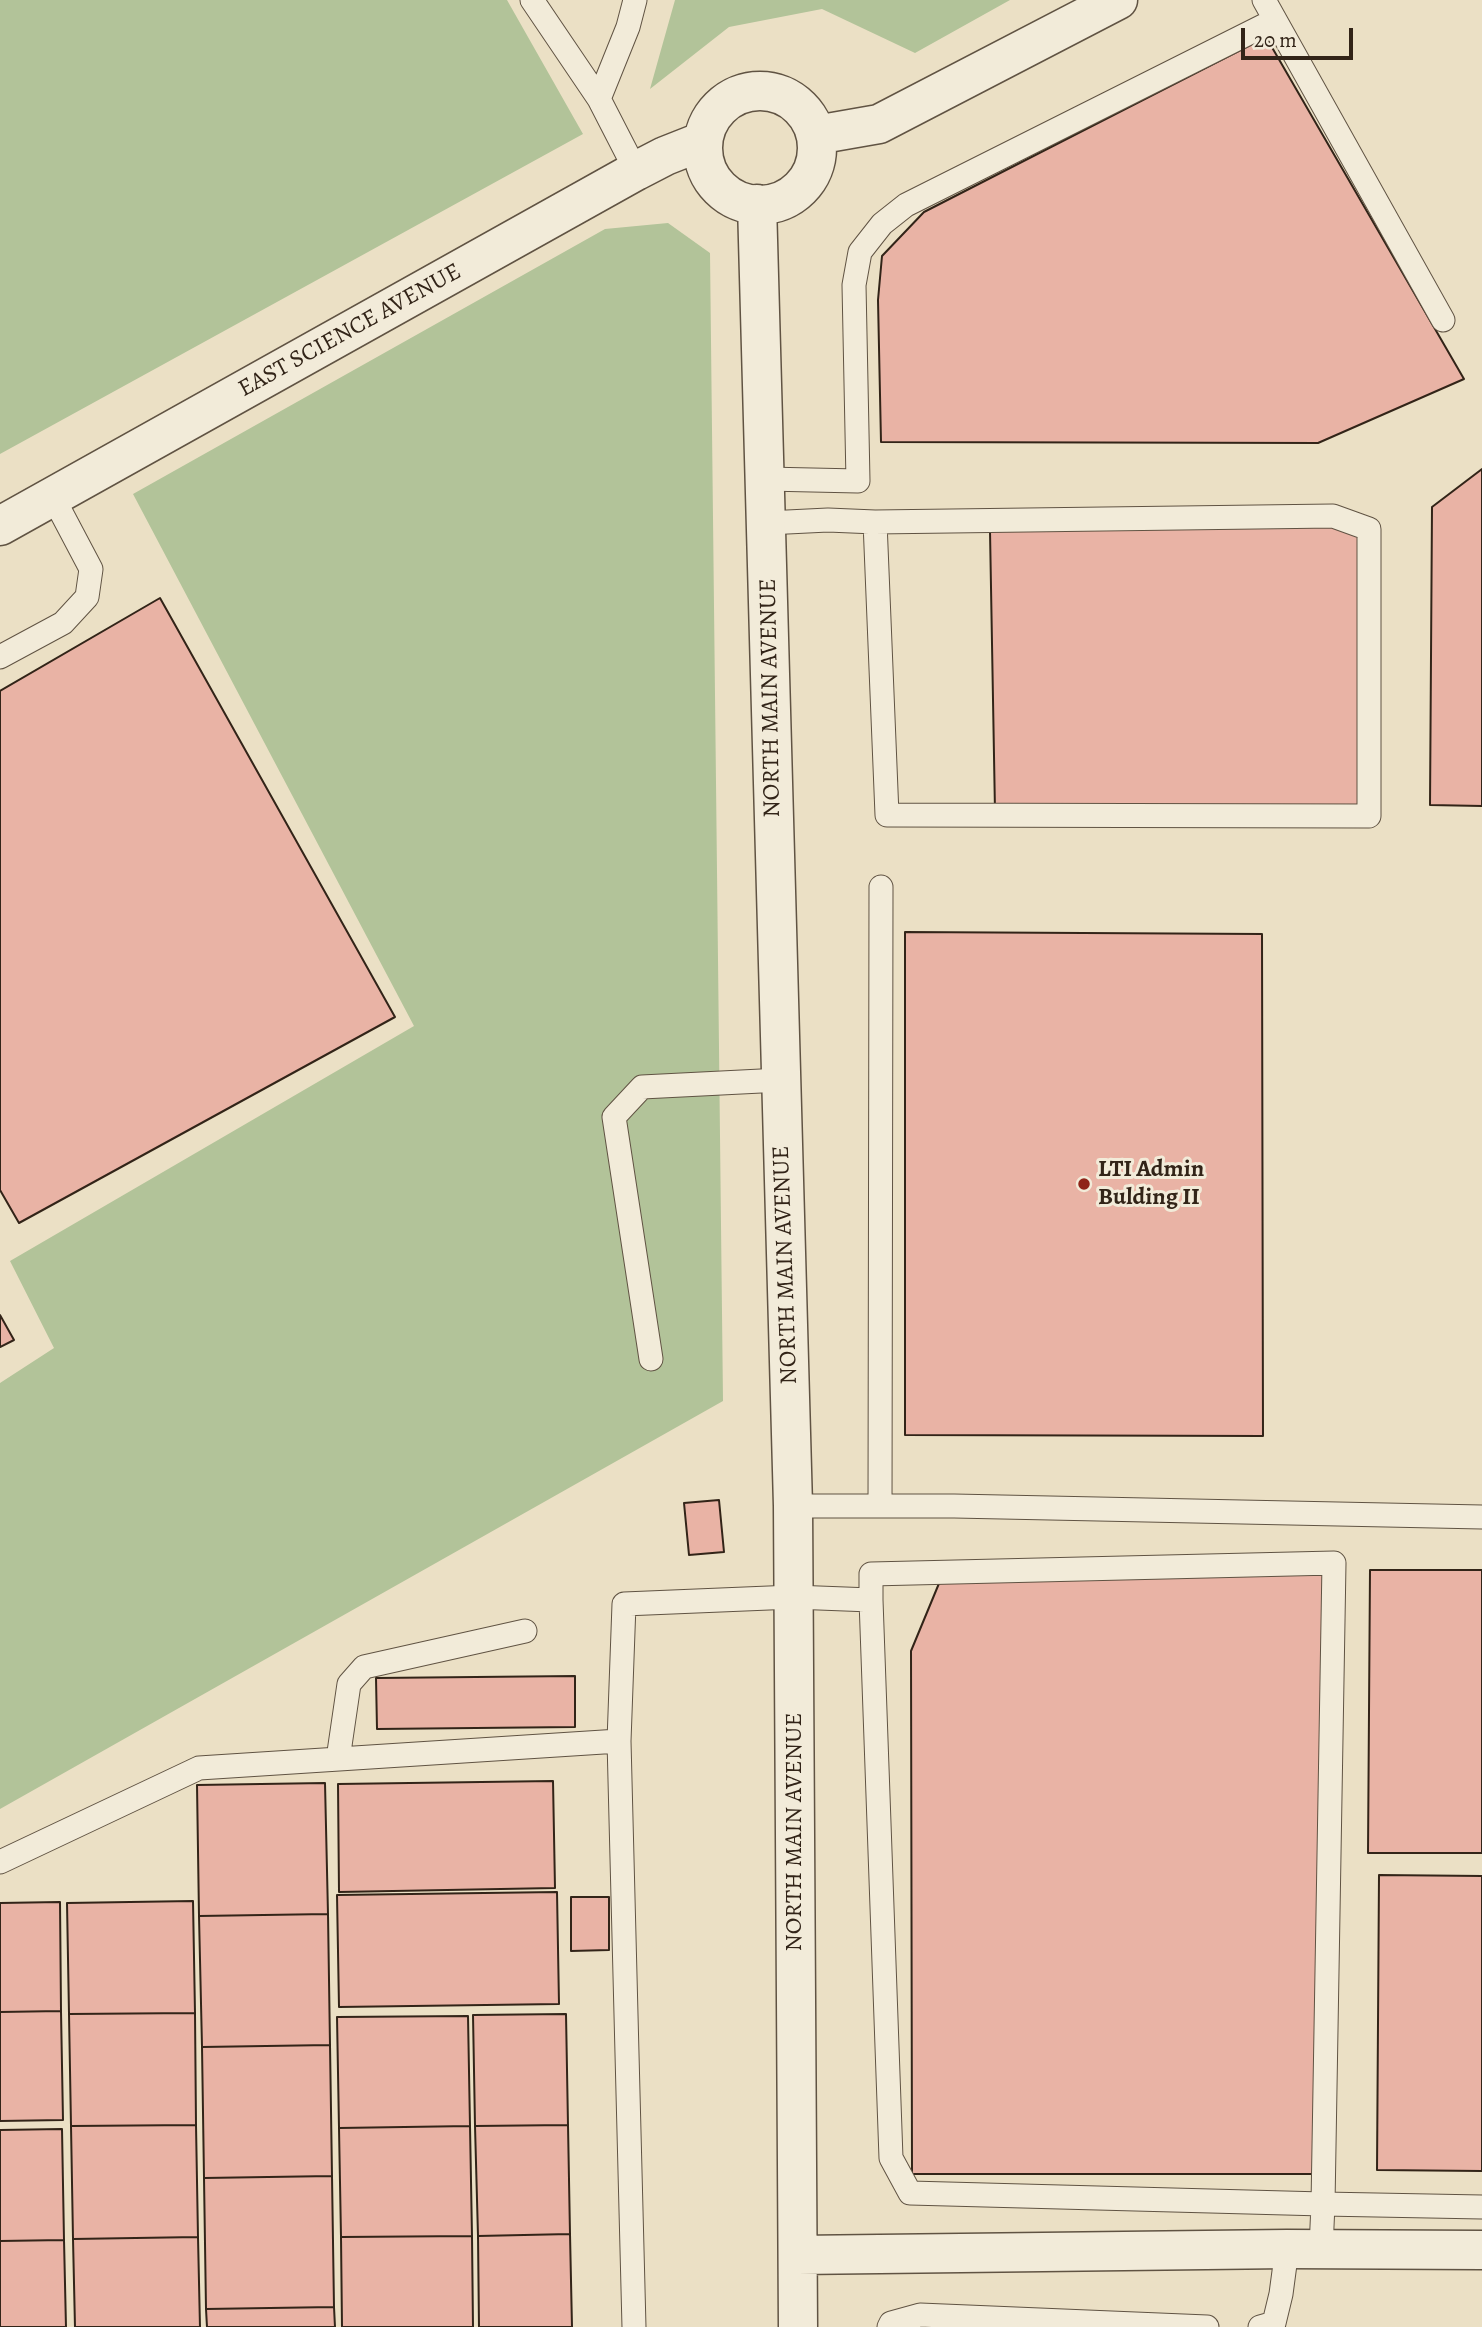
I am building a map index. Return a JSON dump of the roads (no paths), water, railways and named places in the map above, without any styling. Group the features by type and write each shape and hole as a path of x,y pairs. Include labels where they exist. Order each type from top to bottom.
{"street":[{"path":"816,135 879,124 1118,0"},
{"path":"766,91 783,95 799,105 810,119 816,135 817,155 812,173 800,189 783,200 765,205 745,203 730,196 708,173 703,141 708,124 724,104 748,92 766,91"},
{"name":"EAST SCIENCE AVENUE","path":"0,526 636,171 703,141"},
{"name":"NORTH MAIN AVENUE","path":"757,204 793,1506 799,2327"},
{"path":"798,2255 1304,2249 1482,2250"}],"lane":[{"path":"532,0 599,99 636,171"},
{"path":"599,99 628,27 635,0"},
{"path":"1264,0 1443,320"},
{"path":"766,480 858,481 854,285 860,252 882,224 906,205 1275,20"},
{"path":"0,657 63,623 87,597 91,569 53,497"},
{"path":"767,523 828,520 875,522 1333,516 1369,529 1369,816 887,815 875,522"},
{"path":"880,1506 881,887"},
{"path":"651,1359 614,1117 642,1087 781,1080"},
{"path":"793,1506 1482,1517"},
{"path":"1260,2327 1274,2323 1281,2294 1323,2204 1334,1563 871,1574 891,2158 910,2193 1323,2204 1482,2207"},
{"path":"634,2327 619,1741 624,1604 793,1597 871,1600"},
{"path":"338,1759 349,1684 364,1667 525,1631"},
{"path":"0,1862 199,1768 619,1741"},
{"path":"889,2327 891,2323 920,2315 1207,2327"}],"place":[{"name":"LTI Admin Bulding II","path":"1084,1184"}]}
